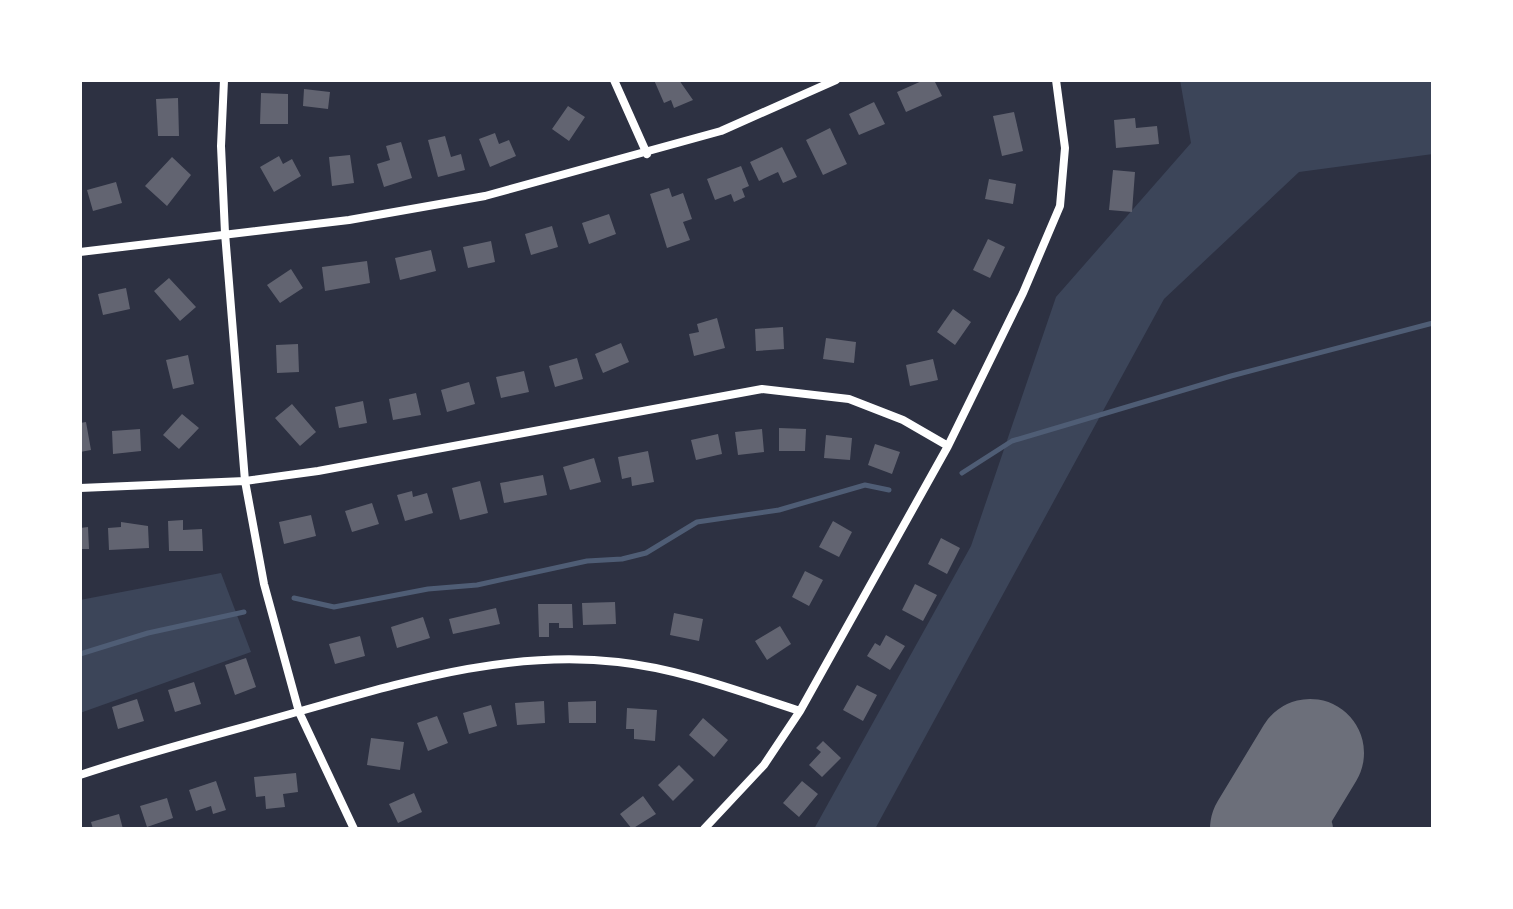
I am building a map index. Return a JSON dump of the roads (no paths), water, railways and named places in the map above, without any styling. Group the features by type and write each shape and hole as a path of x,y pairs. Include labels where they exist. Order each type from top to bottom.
{"street":[{"path":"224,80 221,146 225,233 245,481 264,584 299,712 354,829"},
{"path":"614,80 647,154"},
{"path":"80,252 421,209 647,154 721,131 836,80"},
{"path":"704,829 764,765 800,711 948,446 1023,293 1060,206 1065,148 1056,80"},
{"path":"80,488 245,481 389,459 762,389 849,399 903,420 948,446"},
{"path":"80,775 299,712 472,667 574,660 654,668 800,711"}],"waterway":[{"path":"962,473 1012,441 1231,376 1433,323"},
{"path":"294,598 334,607 428,589 477,585 587,561 622,559 646,553 697,522 779,510 865,485 889,490"},
{"path":"80,654 148,633 244,612"}]}
